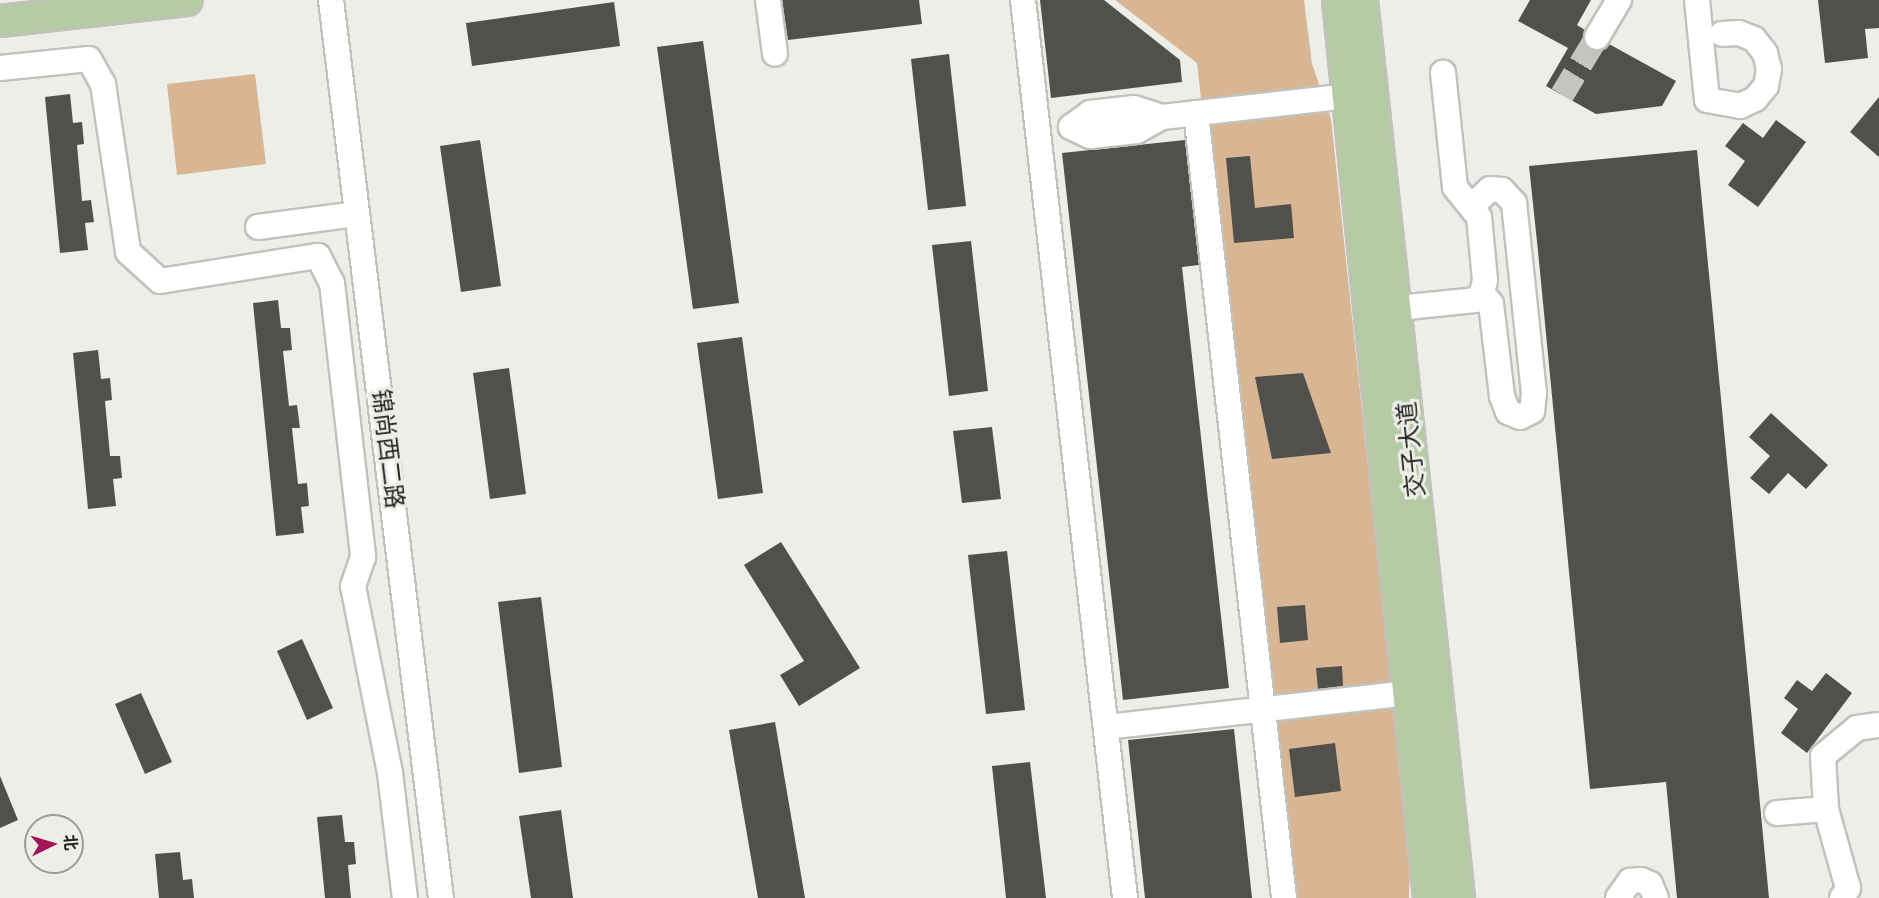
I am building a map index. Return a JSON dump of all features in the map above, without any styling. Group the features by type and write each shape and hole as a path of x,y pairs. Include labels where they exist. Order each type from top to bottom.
{"main road":[{"path":"0,21 187,0"},
{"name":"交子大道","path":"1338,0 1429,898"},
{"name":"交子大道","path":"1362,0 1398,308 1459,898"}],"street":[{"name":"锦尚西二路","path":"331,0 441,898"},
{"path":"768,0 775,54"},
{"path":"1023,0 1125,898"},
{"path":"1597,37 1618,0"},
{"path":"1698,0 1711,30"},
{"path":"0,68 89,59 103,84 128,252 160,281 318,256 332,283 363,557 352,586 390,773 405,898"},
{"path":"1398,308 1474,300 1482,293 1485,280 1479,217 1473,205 1455,187 1443,73"},
{"path":"1038,132 1071,127 1090,113 1134,108 1162,117 1348,96"},
{"path":"1196,113 1284,898"},
{"path":"1473,205 1490,189 1502,190 1514,203 1534,393 1532,411 1520,417 1508,412 1502,396 1491,304 1482,293"},
{"path":"258,227 357,214"},
{"path":"1106,727 1408,693"},
{"path":"1842,898 1848,888 1826,809 1824,756 1857,728 1879,725"},
{"path":"1777,813 1826,809"},
{"path":"1618,898 1630,881 1641,880 1650,884 1656,898"}],"shaded area":[{"path":"1115,0 1304,0 1312,64 1331,119 1410,862 1409,898 1291,898 1197,63"},
{"path":"255,74 266,164 177,175 167,84"}],"building":[{"path":"782,0 919,0 922,24 788,40"},
{"path":"1040,0 1104,0 1180,60 1182,82 1051,98"},
{"path":"1530,0 1591,0 1577,25 1585,30 1585,44 1597,51 1609,44 1676,81 1662,106 1596,114 1546,86 1568,48 1518,21"},
{"path":"1818,0 1879,0 1879,28 1865,29 1868,58 1825,63"},
{"path":"614,2 620,46 472,66 466,23"},
{"path":"703,41 739,303 693,309 657,47"},
{"path":"949,54 966,206 928,210 911,59"},
{"path":"70,94 73,123 82,122 84,144 77,145 82,201 91,200 94,222 85,223 88,250 60,253 45,97"},
{"path":"1879,97 1879,157 1850,132"},
{"path":"1776,120 1806,142 1758,207 1728,185 1745,161 1725,146 1743,123 1763,138"},
{"path":"480,140 501,286 461,292 440,146"},
{"path":"1185,140 1199,265 1182,267 1229,688 1123,700 1062,153"},
{"path":"1697,150 1769,898 1677,898 1666,782 1590,789 1529,166"},
{"path":"1250,156 1255,208 1291,204 1294,238 1234,243 1226,158"},
{"path":"971,241 988,391 949,396 932,245"},
{"path":"278,300 281,328 290,328 292,350 283,351 289,406 297,405 300,428 292,428 298,484 307,483 309,506 301,507 304,533 276,536 253,303"},
{"path":"742,337 763,493 718,499 697,343"},
{"path":"98,350 101,379 110,378 112,400 105,401 110,456 120,456 122,478 113,479 116,506 88,509 73,353"},
{"path":"509,368 526,494 490,499 473,373"},
{"path":"1303,373 1331,453 1272,459 1255,377"},
{"path":"1771,413 1828,465 1806,489 1788,473 1769,494 1750,478 1770,456 1749,437"},
{"path":"992,427 1001,499 962,503 953,431"},
{"path":"781,542 860,668 799,706 780,675 804,661 744,565"},
{"path":"1007,551 1025,710 986,714 968,555"},
{"path":"541,597 562,767 519,773 498,602"},
{"path":"1305,605 1308,640 1280,643 1277,607"},
{"path":"302,639 333,708 307,720 277,651"},
{"path":"1342,666 1343,686 1318,689 1316,668"},
{"path":"1826,673 1852,693 1807,753 1781,733 1798,709 1784,698 1797,680 1812,691"},
{"path":"141,693 172,762 145,774 115,704"},
{"path":"775,722 805,898 758,898 729,730"},
{"path":"1234,729 1252,898 1145,898 1128,740"},
{"path":"1335,743 1341,791 1295,797 1289,749"},
{"path":"1030,762 1046,898 1006,898 992,766"},
{"path":"0,776 18,820 0,828"},
{"path":"561,810 573,898 531,898 519,816"},
{"path":"342,815 345,842 354,842 356,864 348,865 351,898 325,898 317,817"},
{"path":"180,852 183,880 192,879 194,898 159,898 155,854"}],"tunnel":[{"path":"1562,95 1597,37"}]}
